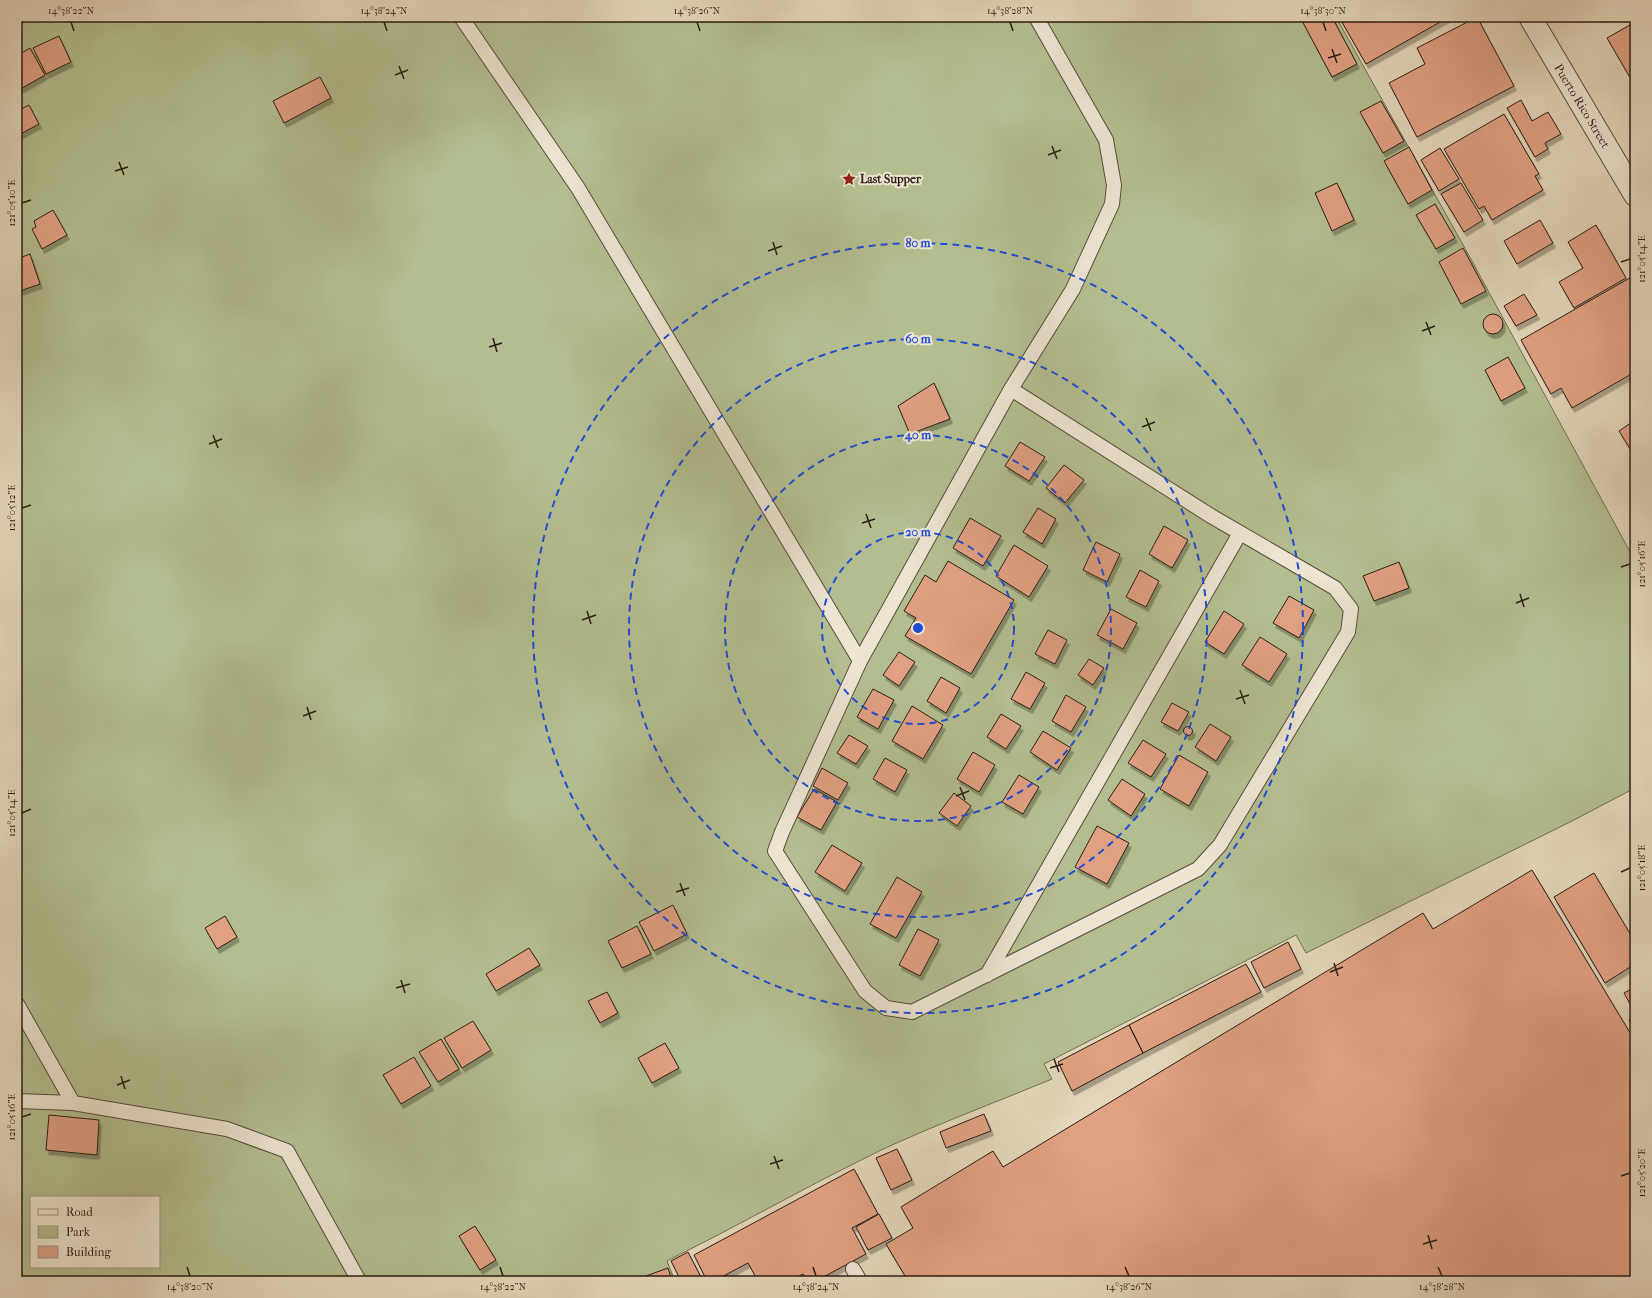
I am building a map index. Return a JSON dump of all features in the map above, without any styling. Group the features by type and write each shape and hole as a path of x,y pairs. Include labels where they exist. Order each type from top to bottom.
{"street":[{"name":"Puerto Rico Street","path":"1530,17 1635,195"}],"lane":[{"path":"461,17 578,188 860,661"},
{"path":"1010,389 1240,533 1335,588 1351,609 1348,632 1220,846 1198,869 912,1012 886,1008 865,991 776,851 782,832 860,661 1010,389 1074,289 1112,204 1114,185 1106,140 1036,17"},
{"path":"987,975 1240,533"},
{"path":"17,1004 73,1103"},
{"path":"17,1100 73,1103 227,1129 287,1151 359,1281"}],"green space":[{"path":"17,17 1336,17 1472,261 1635,561 1635,788 1570,822 1306,953 1296,935 1044,1064 1052,1079 900,1141 825,1178 667,1261 675,1281 17,1281"}],"building":[{"path":"1300,17 1332,17 1357,64 1332,77"},
{"path":"1339,17 1449,17 1366,64"},
{"path":"1477,17 1514,86 1417,137 1389,83 1425,64 1417,48"},
{"path":"1635,22 1635,86 1607,38"},
{"path":"59,36 71,62 46,74 33,48"},
{"path":"30,48 45,75 17,91 17,56"},
{"path":"320,77 331,98 284,123 273,101"},
{"path":"1521,100 1532,121 1548,112 1561,134 1545,143 1548,149 1535,157 1507,108"},
{"path":"1381,101 1404,141 1383,153 1360,112"},
{"path":"29,105 39,124 17,136 17,111"},
{"path":"1504,114 1539,174 1535,176 1543,190 1492,220 1484,206 1479,209 1444,149"},
{"path":"1409,147 1432,190 1408,204 1384,161"},
{"path":"1440,148 1459,179 1439,191 1421,160"},
{"path":"1337,183 1354,220 1332,231 1315,193"},
{"path":"1461,183 1483,220 1464,232 1441,194"},
{"path":"1435,204 1455,238 1436,249 1416,215"},
{"path":"53,210 67,235 42,249 32,229 36,227 34,221"},
{"path":"1540,220 1553,243 1517,264 1504,241"},
{"path":"1596,225 1626,278 1574,308 1559,282 1583,268 1568,242"},
{"path":"1463,248 1486,291 1461,304 1439,262"},
{"path":"30,254 40,284 17,292 17,259"},
{"path":"1635,275 1635,372 1572,408 1561,388 1551,394 1521,340"},
{"path":"1524,294 1537,315 1516,326 1504,306"},
{"path":"1489,314 1497,314 1503,320 1503,328 1497,334 1489,334 1483,328 1483,320"},
{"path":"1508,357 1525,388 1501,401 1485,370"},
{"path":"934,383 950,419 910,434 898,406"},
{"path":"1635,420 1635,457 1619,431"},
{"path":"1020,442 1045,457 1029,481 1005,466"},
{"path":"1064,465 1084,480 1065,503 1046,488"},
{"path":"1038,508 1056,519 1042,544 1023,532"},
{"path":"970,518 1001,536 983,566 953,548"},
{"path":"1164,526 1188,540 1172,568 1149,554"},
{"path":"1096,542 1120,554 1107,582 1083,570"},
{"path":"1014,545 1048,566 1029,597 996,576"},
{"path":"948,561 1014,600 971,674 905,636 916,618 904,611 925,575 936,582"},
{"path":"1399,562 1409,588 1374,601 1363,576"},
{"path":"1140,570 1159,581 1146,607 1126,597"},
{"path":"1289,596 1314,610 1299,638 1273,623"},
{"path":"1111,609 1137,623 1123,649 1097,635"},
{"path":"1224,611 1244,624 1224,654 1205,642"},
{"path":"1048,630 1067,640 1055,664 1035,654"},
{"path":"1260,637 1287,654 1269,682 1242,665"},
{"path":"899,652 915,662 899,686 883,675"},
{"path":"1089,659 1104,668 1093,685 1078,675"},
{"path":"1026,672 1045,683 1030,709 1011,699"},
{"path":"941,677 960,688 946,713 927,701"},
{"path":"873,689 894,700 878,729 857,717"},
{"path":"1066,695 1086,707 1071,732 1052,721"},
{"path":"1172,703 1189,712 1178,731 1161,722"},
{"path":"912,706 943,725 923,759 892,741"},
{"path":"1001,714 1021,726 1006,749 987,737"},
{"path":"1210,724 1231,737 1216,761 1195,747"},
{"path":"1186,727 1190,727 1192,731 1190,735 1186,735 1184,733 1184,729"},
{"path":"1043,731 1071,748 1057,770 1030,752"},
{"path":"849,735 868,746 856,764 837,753"},
{"path":"1143,740 1166,754 1151,777 1128,763"},
{"path":"973,752 995,765 979,792 957,779"},
{"path":"1179,755 1208,772 1189,806 1160,789"},
{"path":"885,758 907,770 895,792 873,779"},
{"path":"822,768 848,783 838,800 813,786"},
{"path":"1019,775 1039,787 1023,814 1002,802"},
{"path":"1122,779 1145,794 1131,816 1108,800"},
{"path":"814,789 837,802 821,830 797,817"},
{"path":"954,793 971,806 957,826 939,813"},
{"path":"1097,826 1129,843 1107,884 1075,867"},
{"path":"832,845 862,863 845,891 815,872"},
{"path":"1532,870 1635,1041 1635,1281 908,1281 886,1244 913,1228 901,1207 993,1151 1003,1167 1423,913 1433,929"},
{"path":"1594,873 1635,942 1635,964 1605,983 1554,897"},
{"path":"897,877 922,892 896,938 870,924"},
{"path":"673,905 687,934 654,951 639,922"},
{"path":"225,916 237,937 217,949 205,928"},
{"path":"637,926 651,954 622,968 608,941"},
{"path":"918,929 939,940 920,976 899,965"},
{"path":"1288,942 1301,969 1264,988 1251,962"},
{"path":"529,948 540,965 496,991 486,974"},
{"path":"1246,964 1261,992 1143,1053 1129,1025"},
{"path":"1635,987 1635,1013 1624,993"},
{"path":"607,992 618,1013 600,1023 588,1001"},
{"path":"1635,1017 1635,1032 1629,1020"},
{"path":"473,1021 491,1050 462,1068 444,1038"},
{"path":"1129,1025 1143,1053 1072,1091 1058,1062"},
{"path":"441,1039 459,1069 438,1082 419,1052"},
{"path":"665,1043 679,1068 652,1083 638,1058"},
{"path":"414,1057 431,1086 401,1104 383,1075"},
{"path":"984,1114 991,1131 946,1148 940,1132"},
{"path":"49,1115 99,1120 97,1155 46,1150"},
{"path":"897,1149 912,1180 891,1190 876,1158"},
{"path":"854,1169 878,1214 852,1228 866,1254 816,1281 807,1281 803,1274 789,1281 758,1281 748,1263 714,1281 707,1281 694,1255"},
{"path":"879,1214 892,1238 868,1250 856,1227"},
{"path":"475,1226 496,1260 480,1270 459,1236"},
{"path":"688,1252 703,1281 681,1281 671,1261"},
{"path":"668,1268 672,1281 632,1281"}],"place":[{"name":"Last Supper","path":"849,179"}]}
